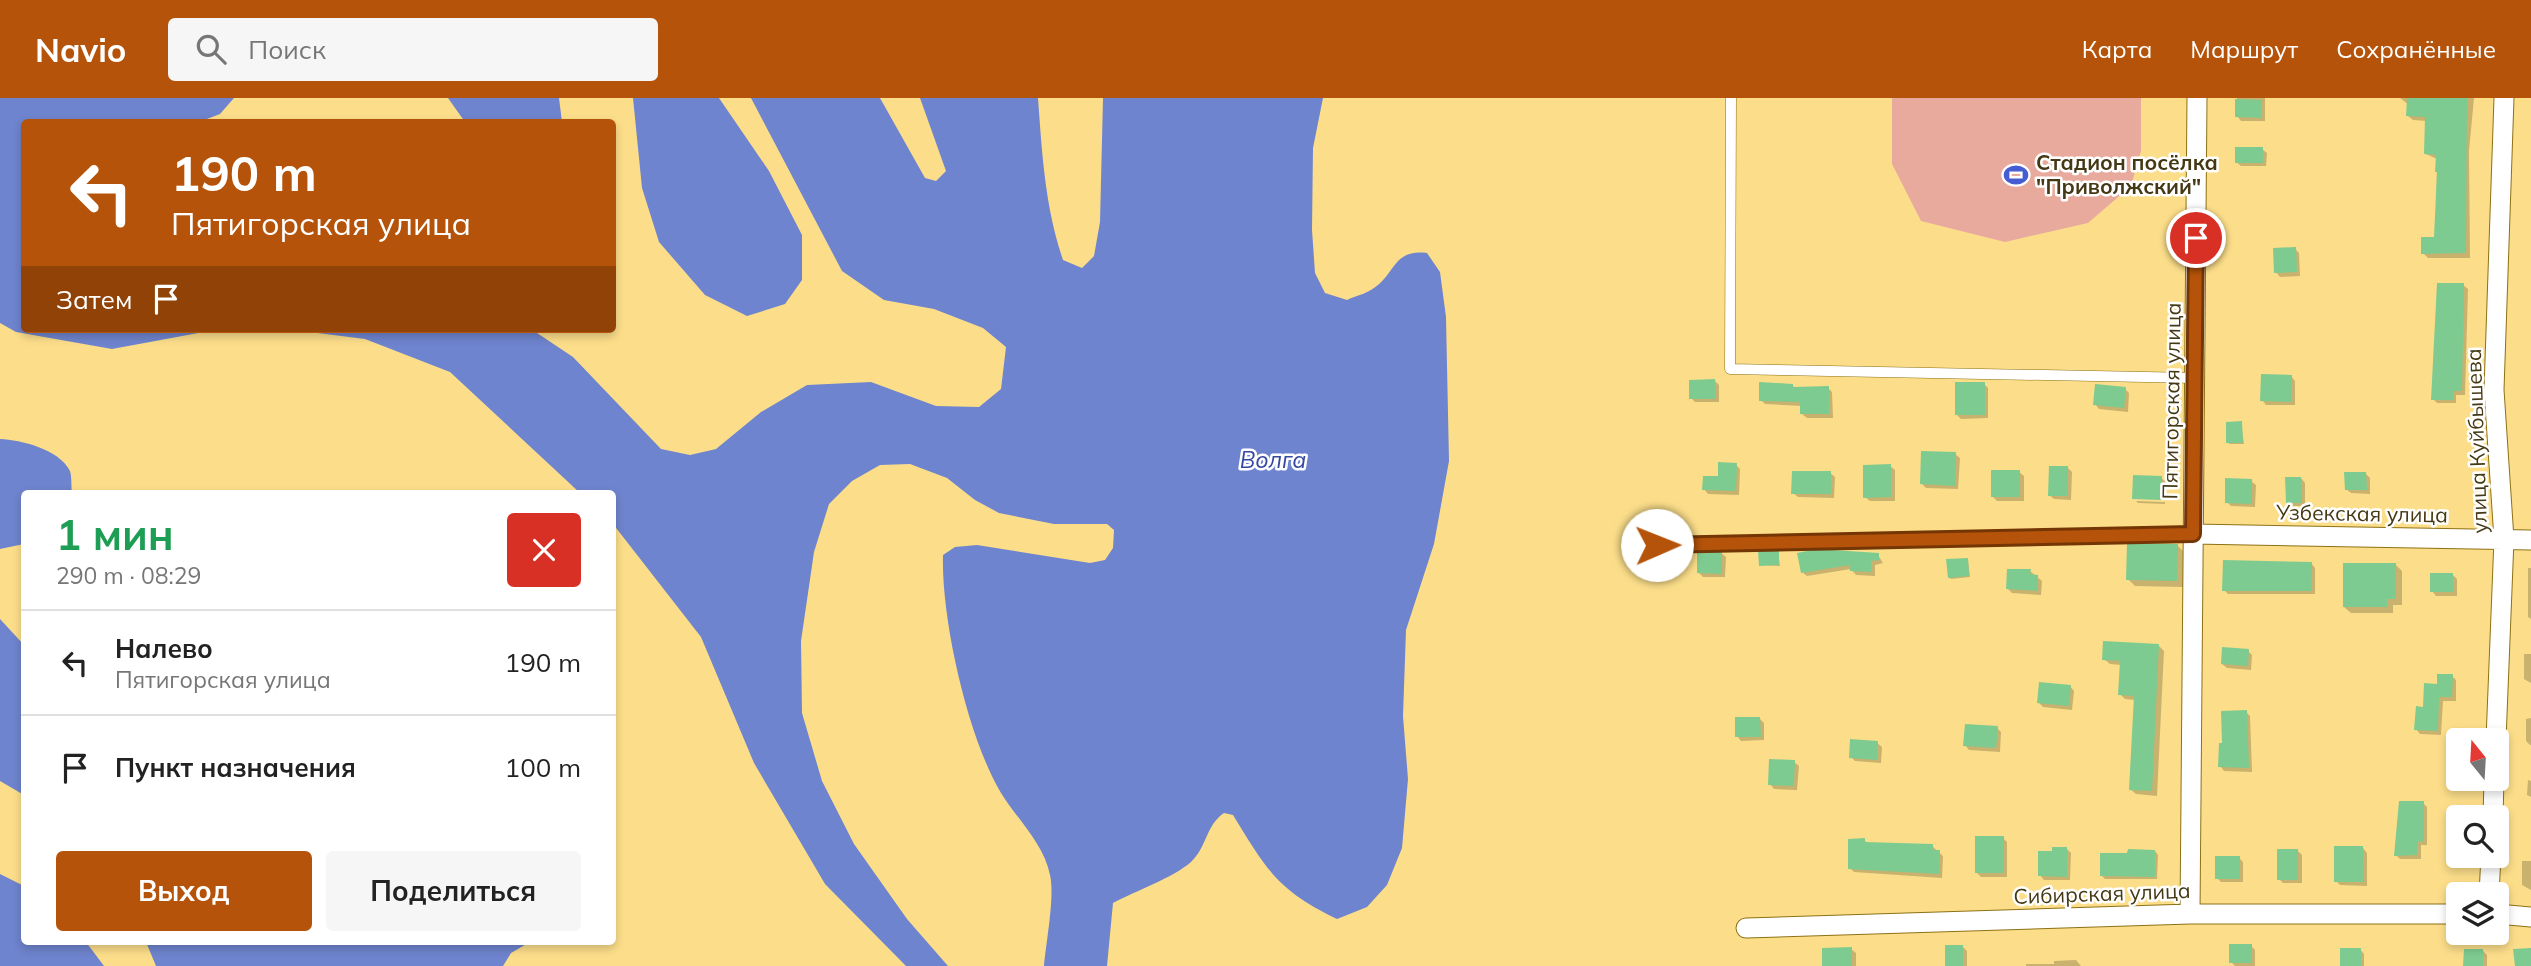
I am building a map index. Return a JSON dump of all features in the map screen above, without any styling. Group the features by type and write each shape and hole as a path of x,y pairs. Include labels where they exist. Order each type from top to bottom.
{"street":[{"name":"Пятигорская улица","path":"2190,914 2197,98"},
{"name":"улица Куйбышева","path":"2496,728 2504,540 2494,390 2504,98"},
{"name":"Узбекская улица","path":"2193,534 2531,540"},
{"name":"Сибирская улица","path":"1746,928 2190,914 2446,914"},
{"path":"2509,916 2531,917"}],"lane":[{"path":"1731,98 1730,369 2195,378"},
{"path":"1657,545 2193,534"}],"shaded area":[{"name":"Стадион посёлка \"Приволжский\"","path":"1892,98 2141,98 2141,151 2131,186 2088,223 2005,242 1921,221 1892,164"}],"water":[{"path":"0,98 234,98 220,114 207,119 21,119 21,333 0,323"},
{"path":"448,98 559,98 562,119 463,119"},
{"path":"633,98 719,98 769,171 802,235 802,280 785,304 747,316 705,295 659,242 642,188"},
{"name":"Волга","path":"751,98 880,98 925,178 936,181 946,171 920,98 1038,98 1045,180 1057,240 1063,260 1082,268 1094,256 1100,222 1103,98 1323,98 1313,148 1312,230 1315,273 1325,293 1347,300 1371,290 1401,258 1427,253 1440,272 1446,317 1449,461 1434,544 1406,630 1403,716 1408,779 1402,848 1387,885 1367,907 1337,919 1300,898 1275,877 1233,815 1224,813 1213,824 1191,862 1164,879 1113,903 1107,966 1044,966 1051,907 1050,875 1036,842 1001,793 978,742 952,644 943,555 955,547 977,545 1090,563 1105,560 1113,548 1114,530 1107,524 1054,524 999,513 975,500 947,478 910,464 880,465 852,481 829,504 814,552 801,641 802,713 822,781 854,844 907,919 948,966 906,966 825,884 754,763 701,637 616,528 616,490 577,490 450,372 365,339 318,333 537,333 573,357 661,449 690,455 716,449 761,412 807,385 871,382 936,406 979,407 1001,389 1006,347 983,328 934,309 884,300 842,271"},
{"path":"22,333 198,333 112,349"},
{"path":"0,439 18,441 49,451 65,463 70,471 72,490 21,490 21,545 0,549"},
{"path":"0,619 21,642 21,793 0,781"},
{"path":"0,874 21,884 21,945 88,945 104,966 0,966"},
{"path":"147,945 525,945 511,953 503,966 156,966"}],"building":[{"path":"2407,98 2467,98 2466,253 2421,254 2421,237 2434,237 2436,155 2424,154 2425,117 2406,116"},
{"path":"2235,99 2262,100 2261,118 2235,117"},
{"path":"2235,147 2263,147 2263,163 2235,163"},
{"path":"2296,247 2297,272 2274,273 2273,248"},
{"path":"2437,283 2464,283 2462,391 2453,391 2453,400 2431,400"},
{"path":"2261,374 2292,375 2291,402 2260,401"},
{"path":"1715,379 1716,399 1689,399 1689,380"},
{"path":"1759,382 1793,384 1793,387 1829,386 1829,414 1800,414 1800,402 1759,401"},
{"path":"1955,382 1985,382 1985,415 1955,415"},
{"path":"2095,384 2126,387 2124,408 2093,405"},
{"path":"2242,421 2243,443 2226,443 2226,422"},
{"path":"1921,451 1956,452 1955,486 1920,484"},
{"path":"1718,462 1737,463 1736,491 1702,490 1703,476 1718,476"},
{"path":"1891,464 1891,497 1863,498 1863,465"},
{"path":"2049,466 2068,466 2067,496 2048,496"},
{"path":"1991,470 2020,470 2020,497 1991,497"},
{"path":"1792,471 1831,471 1831,494 1791,494"},
{"path":"2344,472 2366,472 2367,490 2345,490"},
{"path":"2133,475 2162,476 2161,500 2132,499"},
{"path":"2285,477 2301,477 2302,503 2286,503"},
{"path":"2225,478 2252,479 2252,504 2225,503"},
{"path":"2127,543 2178,544 2177,581 2126,580"},
{"path":"1817,549 1879,553 1879,560 1871,561 1871,572 1850,571 1850,565 1801,573 1797,553"},
{"path":"1758,550 1779,550 1779,565 1759,566"},
{"path":"1722,551 1722,574 1697,573 1697,552"},
{"path":"1968,558 1969,576 1948,578 1946,559"},
{"path":"2223,560 2312,562 2311,591 2222,591"},
{"path":"2343,563 2396,563 2396,599 2387,599 2387,607 2343,607"},
{"path":"2007,569 2031,569 2030,574 2038,575 2038,591 2006,589"},
{"path":"2430,573 2453,573 2453,592 2430,592"},
{"path":"2103,641 2159,644 2152,791 2129,790 2134,696 2118,695 2120,661 2102,660"},
{"path":"2222,647 2249,649 2248,666 2221,664"},
{"path":"2437,674 2453,674 2452,697 2439,697 2438,731 2414,730 2416,706 2423,707 2424,683 2437,684"},
{"path":"2039,682 2071,685 2069,706 2037,703"},
{"path":"2247,710 2249,768 2218,767 2219,743 2222,743 2221,711"},
{"path":"1735,717 1760,717 1761,737 1735,737"},
{"path":"1965,724 1998,726 1996,748 1963,746"},
{"path":"1850,739 1878,741 1877,760 1849,758"},
{"path":"1769,759 1795,760 1794,786 1768,785"},
{"path":"2399,801 2424,801 2424,841 2418,842 2417,855 2394,856"},
{"path":"1975,836 2004,836 2004,873 1975,873"},
{"path":"1865,838 1865,842 1933,844 1933,850 1940,850 1939,874 1848,869 1848,839"},
{"path":"2334,846 2363,846 2364,882 2334,882"},
{"path":"2052,847 2067,847 2067,877 2038,876 2038,851 2052,851"},
{"path":"2128,849 2155,850 2155,877 2100,876 2100,853 2127,853"},
{"path":"2277,849 2298,849 2298,880 2277,880"},
{"path":"2215,856 2240,856 2240,879 2215,879"},
{"path":"2229,944 2252,944 2252,963 2229,963"},
{"path":"1945,945 1963,945 1963,966 1945,966"},
{"path":"1852,947 1852,966 1822,966 1822,948"},
{"path":"2340,948 2361,948 2361,966 2340,966"},
{"path":"2531,948 2531,966 2515,966 2513,949"},
{"path":"2464,949 2483,949 2483,966 2463,966"}],"place":[{"name":"Стадион посёлка \"Приволжский\"","path":"2016,175"}],"route":[{"path":"1657,545 2193,534 2196,238"}]}
